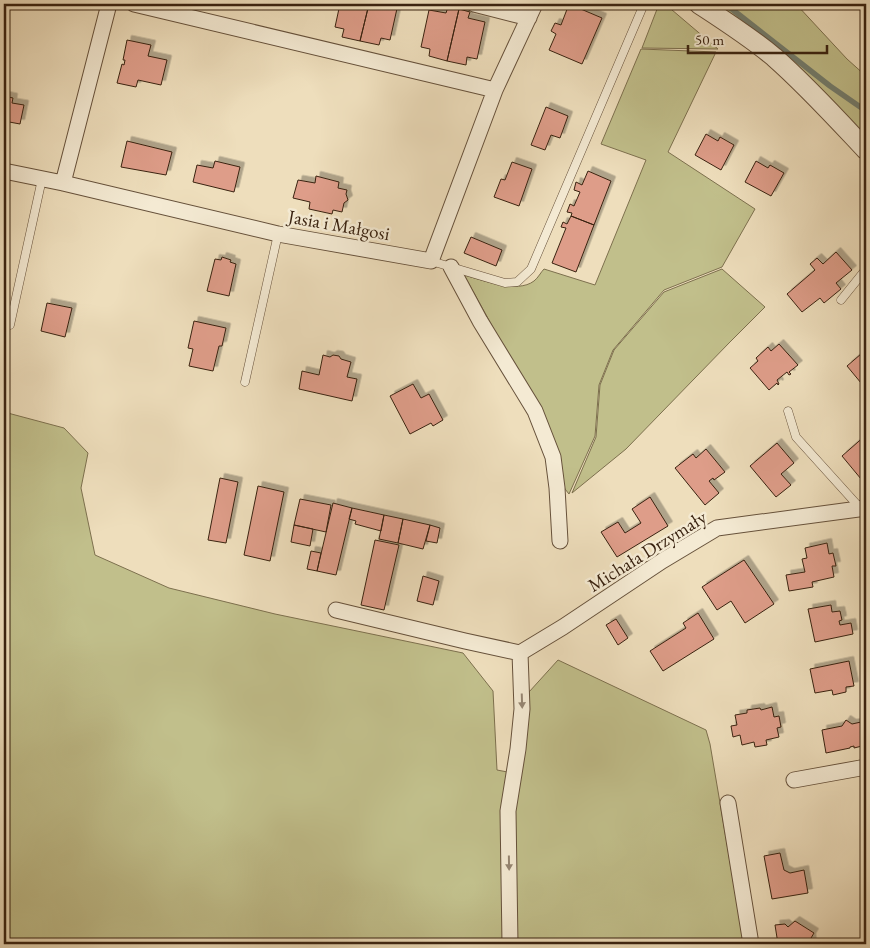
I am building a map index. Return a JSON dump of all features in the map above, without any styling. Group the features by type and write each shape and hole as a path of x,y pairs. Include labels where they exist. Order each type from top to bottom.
{"street":[{"path":"64,183 109,4"},
{"path":"134,4 495,90"},
{"path":"474,4 529,18"},
{"path":"431,261 495,90 535,4"},
{"path":"699,4 744,33 774,57 809,89 866,150"},
{"name":"Jasia i Małgosi","path":"4,171 64,183 278,234 431,261"},
{"path":"451,267 480,321 535,411 553,457 560,540"},
{"name":"Michała Drzymały","path":"520,652 563,627 662,561 717,528 864,509"},
{"path":"336,610 465,641 520,652 522,709 508,811 510,944"},
{"path":"794,780 866,767"},
{"path":"728,803 751,944"}],"lane":[{"path":"431,261 505,283 516,282 531,269 644,4"},
{"path":"10,324 42,179"},
{"path":"245,382 278,234"},
{"path":"841,300 866,269"},
{"path":"788,411 796,437 864,509"}],"shaded area":[{"path":"659,4 665,4 718,49 642,48"},
{"path":"712,4 796,4 847,59 866,76 866,137"},
{"path":"641,49 716,52 668,152 755,209 722,267 664,290 613,350 599,385 595,436 569,494 565,489 544,425 464,275 500,285 519,286 527,285 534,281 544,269 595,285 646,160 601,144"},
{"path":"722,269 765,307 626,449 572,493 596,437 600,385 614,350 664,292"},
{"path":"4,412 64,428 88,453 81,488 95,555 169,588 275,614 463,653 493,691 497,770 518,774 529,692 558,660 706,730 744,944 4,944"}],"building":[{"path":"340,4 369,4 360,41 342,37 344,29 335,27"},
{"path":"369,4 398,4 390,40 381,38 379,45 360,41"},
{"path":"569,4 602,18 582,64 549,50 556,34 551,31 555,23 561,25"},
{"path":"448,7 459,9 447,61 429,56 430,49 421,47 429,10 446,13"},
{"path":"459,9 470,12 468,18 485,22 477,59 467,57 466,65 447,61"},
{"path":"127,40 151,45 148,56 167,60 161,85 138,80 136,87 117,83 122,64 124,65 125,60 123,60"},
{"path":"4,96 13,98 12,103 24,105 20,124 4,121"},
{"path":"546,107 568,116 560,138 551,135 545,150 531,145"},
{"path":"706,134 718,141 720,137 734,145 721,170 695,155"},
{"path":"127,141 172,152 166,175 121,167"},
{"path":"215,161 240,167 234,192 193,182 197,165 213,168"},
{"path":"756,161 768,168 770,165 784,173 771,196 745,182"},
{"path":"512,162 532,169 519,206 494,197 501,179 505,180"},
{"path":"588,171 611,181 594,225 571,216 572,213 567,212 570,204 574,206 580,192 574,190 576,182 582,185"},
{"path":"316,176 339,182 338,188 347,190 348,200 344,203 342,212 333,210 332,214 309,209 310,202 293,198 298,180 315,183"},
{"path":"571,216 594,225 576,272 552,263 566,228 561,227 563,222 567,224"},
{"path":"471,237 502,250 496,266 464,253"},
{"path":"836,252 852,270 836,283 841,289 824,303 820,298 802,312 787,294 815,270 810,264 817,258 823,264"},
{"path":"222,257 236,264 229,296 207,291 215,259 221,260"},
{"path":"47,303 72,308 65,337 41,331"},
{"path":"194,321 226,328 213,371 189,366 193,349 188,348"},
{"path":"779,344 798,365 789,372 791,374 789,375 787,372 777,380 779,384 777,383 769,390 750,368 758,361 756,358 768,347 771,351"},
{"path":"861,354 866,358 866,389 847,366"},
{"path":"323,355 330,357 333,355 339,356 341,359 351,362 347,377 357,379 352,401 299,389 302,371 319,375"},
{"path":"413,384 421,398 429,394 443,420 433,426 431,423 410,434 390,396"},
{"path":"866,435 866,485 842,456"},
{"path":"777,443 794,463 781,474 791,485 776,497 750,466"},
{"path":"706,449 725,472 714,480 713,478 709,481 719,493 705,505 675,468 693,454 696,458"},
{"path":"220,478 238,482 226,543 208,540"},
{"path":"258,486 284,492 270,561 244,555"},
{"path":"650,497 668,526 617,557 601,532 618,522 625,533 641,523 632,509"},
{"path":"300,499 331,505 326,532 294,525"},
{"path":"333,503 352,508 336,575 317,571"},
{"path":"352,508 384,515 381,531 355,524 356,521 349,519"},
{"path":"384,515 403,519 398,543 379,539"},
{"path":"403,519 430,525 423,549 398,543"},
{"path":"294,525 313,529 310,546 291,542"},
{"path":"430,525 440,528 437,543 426,541"},
{"path":"375,540 399,545 384,610 361,605"},
{"path":"827,543 829,554 833,553 836,566 832,566 834,577 812,582 813,587 789,591 786,575 805,572 802,559 807,558 805,548"},
{"path":"311,551 321,553 317,571 307,569"},
{"path":"744,560 774,604 745,623 731,601 717,610 702,587"},
{"path":"423,576 439,581 433,605 417,601"},
{"path":"831,605 832,612 840,611 842,620 839,621 840,625 851,623 853,634 815,642 808,609"},
{"path":"698,613 714,639 663,671 650,651 686,628 683,623"},
{"path":"616,619 628,638 618,645 606,625"},
{"path":"849,661 854,686 846,687 846,692 833,695 832,690 815,693 810,669"},
{"path":"772,707 774,717 779,716 781,727 777,728 779,737 766,740 767,745 755,747 754,742 742,745 740,735 733,737 731,726 737,725 735,715 747,713 747,710 760,708 761,710"},
{"path":"846,720 852,724 861,722 866,745 826,753 822,730 842,726"},
{"path":"780,853 784,870 790,873 804,870 808,893 772,899 764,856"},
{"path":"795,921 814,933 811,938 812,944 778,944 775,925 785,924 788,927"}],"waterway":[{"path":"724,4 830,86 866,111"}]}
